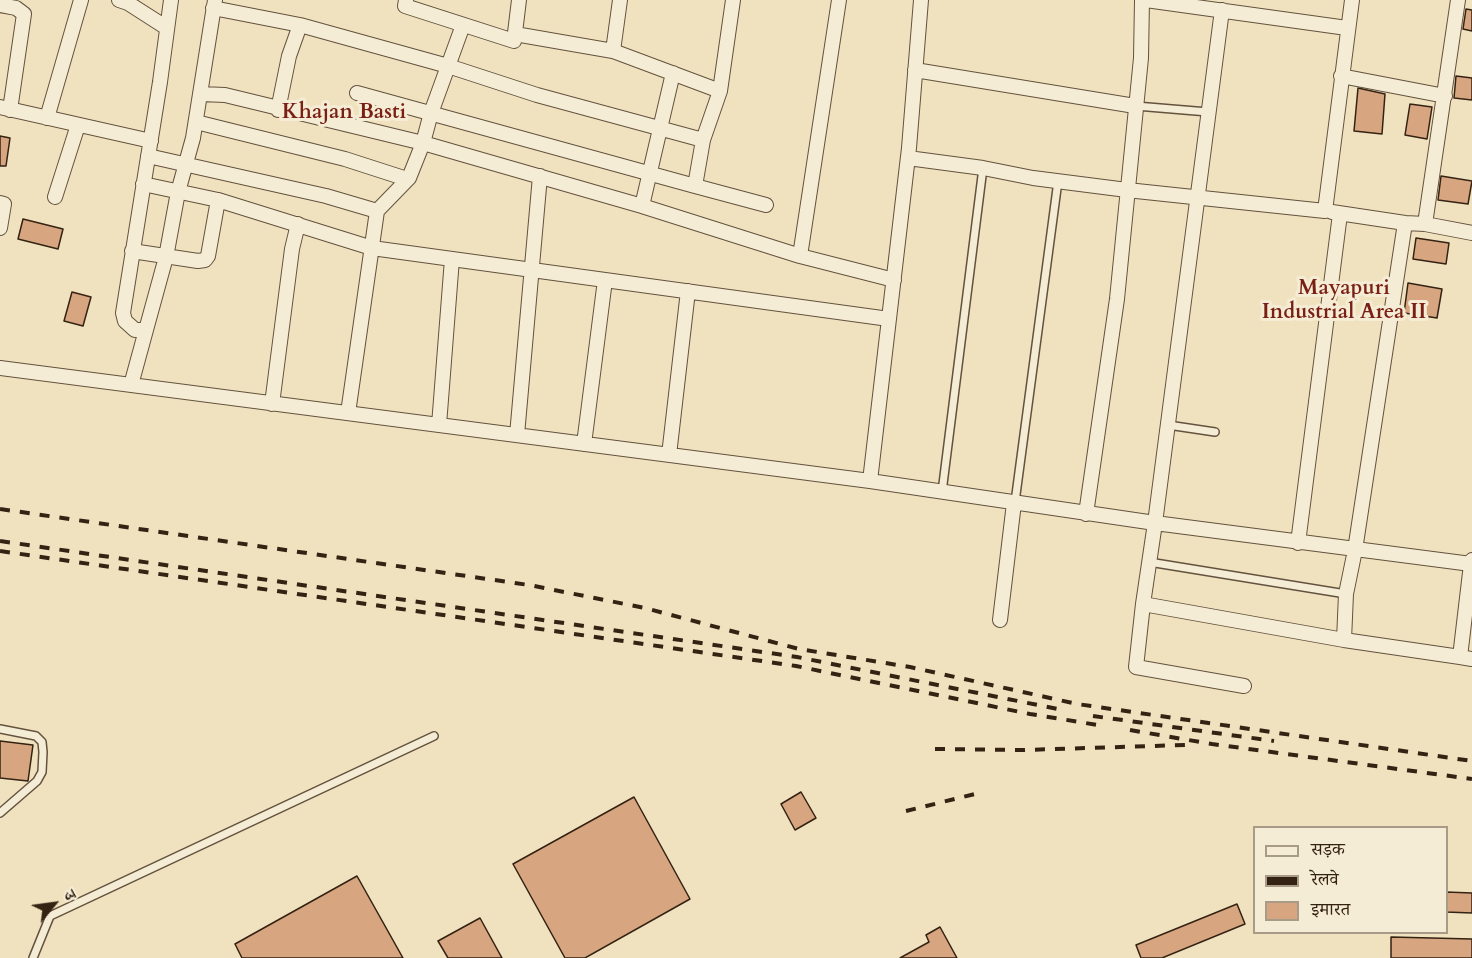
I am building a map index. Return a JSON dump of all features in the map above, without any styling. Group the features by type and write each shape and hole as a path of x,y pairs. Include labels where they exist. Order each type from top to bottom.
{"street":[{"path":"47,118 81,0"},
{"path":"119,0 166,28"},
{"path":"146,330 135,330 125,321 123,313 171,0"},
{"path":"406,0 405,6 514,41 519,0"},
{"path":"614,51 620,0"},
{"path":"694,186 703,140 720,91 733,0"},
{"path":"800,256 839,0"},
{"path":"870,481 908,158 921,0"},
{"path":"1086,514 1117,299 1141,58 1142,0"},
{"path":"1146,0 1222,10 1239,6 1347,28"},
{"path":"1325,211 1352,0"},
{"path":"1425,224 1458,0"},
{"path":"131,385 166,257 178,192 196,122 214,4 448,66 537,95 703,140"},
{"path":"0,5 16,8 24,14 5,108 151,141"},
{"path":"1222,10 1136,667 1244,686"},
{"path":"278,110 290,56 300,25"},
{"path":"348,413 377,211 407,179 423,143 431,113 463,25"},
{"path":"515,34 614,51 720,91"},
{"path":"915,70 1135,106"},
{"path":"642,206 673,73"},
{"path":"1341,76 1445,96"},
{"path":"357,93 766,205"},
{"path":"201,94 225,95 278,110 423,143 642,206 800,256 894,280"},
{"path":"196,122 334,156 407,179"},
{"path":"55,197 78,125"},
{"path":"148,156 326,196 377,211"},
{"path":"908,158 1058,181 1325,211 1425,224 1472,233"},
{"path":"517,435 540,176"},
{"path":"143,184 218,200 372,248 889,319"},
{"path":"132,251 198,261 205,260 208,256 218,200"},
{"path":"0,203 4,204 0,228"},
{"path":"1298,543 1340,214"},
{"path":"1344,640 1346,594 1355,550 1406,223"},
{"path":"272,404 292,249 298,224"},
{"path":"439,425 452,259"},
{"path":"584,444 606,280"},
{"path":"669,455 688,291"},
{"path":"0,368 870,481 1298,543 1472,562 1466,658 1344,640 1143,604"},
{"path":"1000,620 1014,503"}],"lane":[{"path":"1135,106 1208,112"},
{"path":"942,492 983,168"},
{"path":"1014,503 1058,181"},
{"path":"1168,425 1215,432"},
{"path":"1149,562 1346,594"},
{"path":"0,729 36,736 42,742 43,752 42,772 37,782 0,813"},
{"path":"33,958 50,916 434,736"}],"building":[{"path":"1466,9 1472,10 1472,31 1463,29"},
{"path":"1456,76 1472,78 1472,100 1454,98"},
{"path":"1358,88 1385,94 1382,134 1354,131"},
{"path":"1410,104 1432,107 1427,139 1405,135"},
{"path":"0,136 10,138 6,166 0,166"},
{"path":"1441,176 1472,181 1468,204 1438,200"},
{"path":"23,219 63,229 58,249 18,239"},
{"path":"1416,238 1449,243 1446,264 1413,259"},
{"path":"1408,283 1442,289 1437,318 1404,313"},
{"path":"72,292 91,297 83,326 64,321"},
{"path":"0,741 33,745 28,781 0,778"},
{"path":"801,792 816,818 795,830 781,804"},
{"path":"634,797 690,899 585,958 565,958 513,864"},
{"path":"357,876 403,958 242,958 235,944"},
{"path":"1448,892 1472,893 1472,913 1448,912"},
{"path":"1237,904 1245,924 1162,958 1141,958 1136,945"},
{"path":"480,918 502,958 448,958 438,941"},
{"path":"940,927 957,958 900,958 929,942 926,935"},
{"path":"1391,937 1472,939 1472,958 1391,958"}],"railway":[{"path":"0,509 529,585 645,608 799,649 910,667 1077,704 1472,761"},
{"path":"0,541 797,657 1063,710"},
{"path":"0,551 796,666 1030,714 1104,726"},
{"path":"1093,716 1274,741"},
{"path":"1130,730 1212,744 1472,779"},
{"path":"935,749 1023,750 1185,745"},
{"path":"906,811 975,794"}],"district":[{"name":"Khajan Basti","path":"344,113"},
{"name":"Mayapuri Industrial Area II","path":"1344,301"}]}
